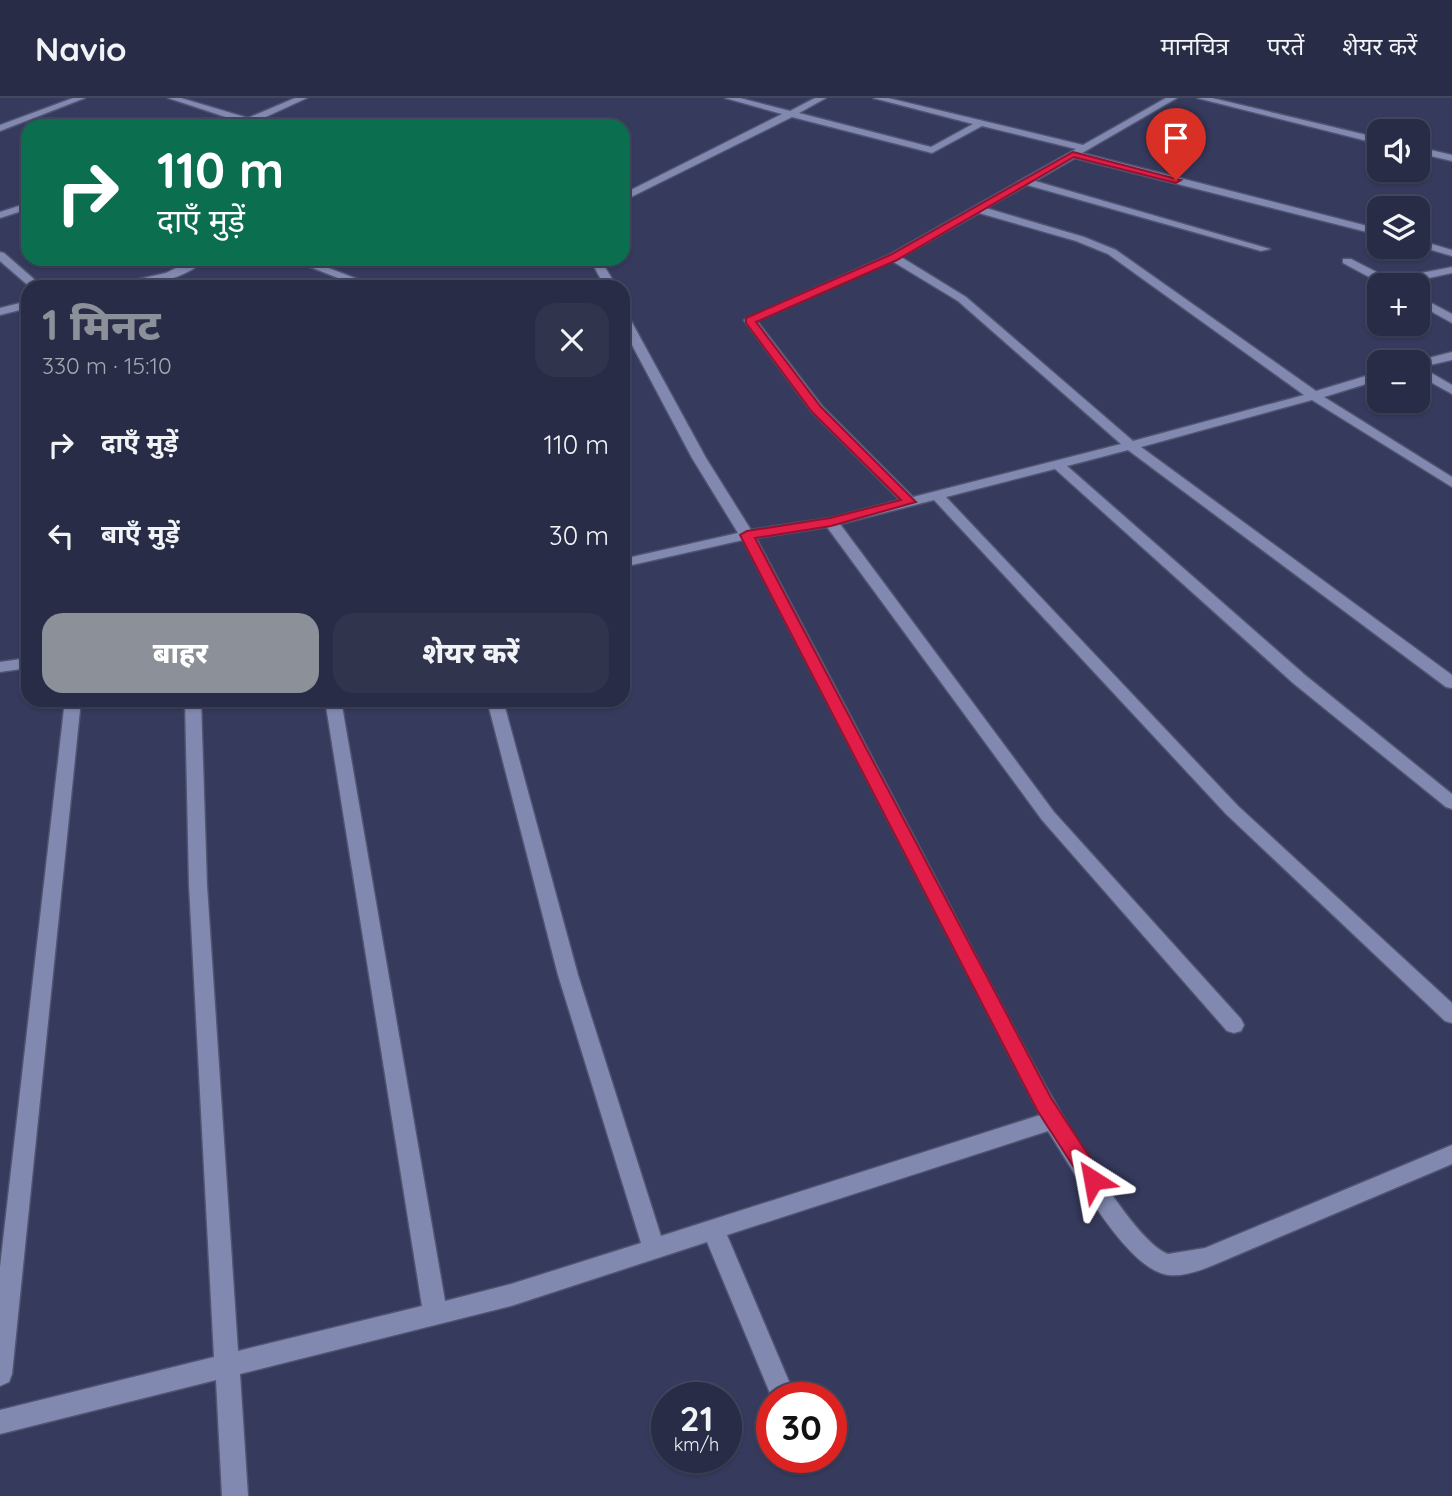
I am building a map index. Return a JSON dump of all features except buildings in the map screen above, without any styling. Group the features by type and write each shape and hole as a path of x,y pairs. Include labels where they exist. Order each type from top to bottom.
{"street":[{"path":"24,119 81,98"},
{"path":"172,98 241,119"},
{"path":"253,119 303,98"},
{"path":"729,98 933,150 981,123"},
{"path":"630,194 822,98"},
{"path":"877,98 1084,148"},
{"path":"910,502 817,409 750,320 893,257 1173,98"},
{"path":"1201,98 1367,138"},
{"path":"0,128 21,120"},
{"path":"1430,153 1452,158"},
{"path":"1073,155 1367,229"},
{"path":"1025,181 1265,249"},
{"path":"0,215 21,208"},
{"path":"978,209 1080,239 1112,252 1314,397 1452,483"},
{"path":"1430,247 1452,253"},
{"path":"0,255 29,280"},
{"path":"893,257 962,299 1131,446 1452,683"},
{"path":"1347,261 1369,273"},
{"path":"171,280 192,266"},
{"path":"314,266 353,280"},
{"path":"1430,275 1452,270"},
{"path":"0,312 21,306"},
{"path":"1430,306 1452,319"},
{"path":"630,330 699,458 747,535 1053,1120 1133,1239 1157,1261 1181,1265 1221,1251 1452,1154"},
{"path":"1430,362 1452,356"},
{"path":"1430,377 1452,390"},
{"path":"630,561 747,535 831,522 1131,446 1314,397 1367,380"},
{"path":"1057,464 1299,680 1452,803"},
{"path":"937,495 1232,810 1452,1015"},
{"path":"831,522 1048,816 1234,1025"},
{"path":"0,667 21,664"},
{"path":"0,1374 72,707"},
{"path":"193,707 198,885 225,1366 235,1496"},
{"path":"335,707 435,1314"},
{"path":"497,707 568,975 654,1249"},
{"path":"0,1422 511,1294 1053,1120"},
{"path":"713,1230 777,1382"}],"route":[{"path":"1093,1180 1044,1104 747,535 831,522 910,502 817,409 750,320 893,257 1073,155 1176,180"}]}
